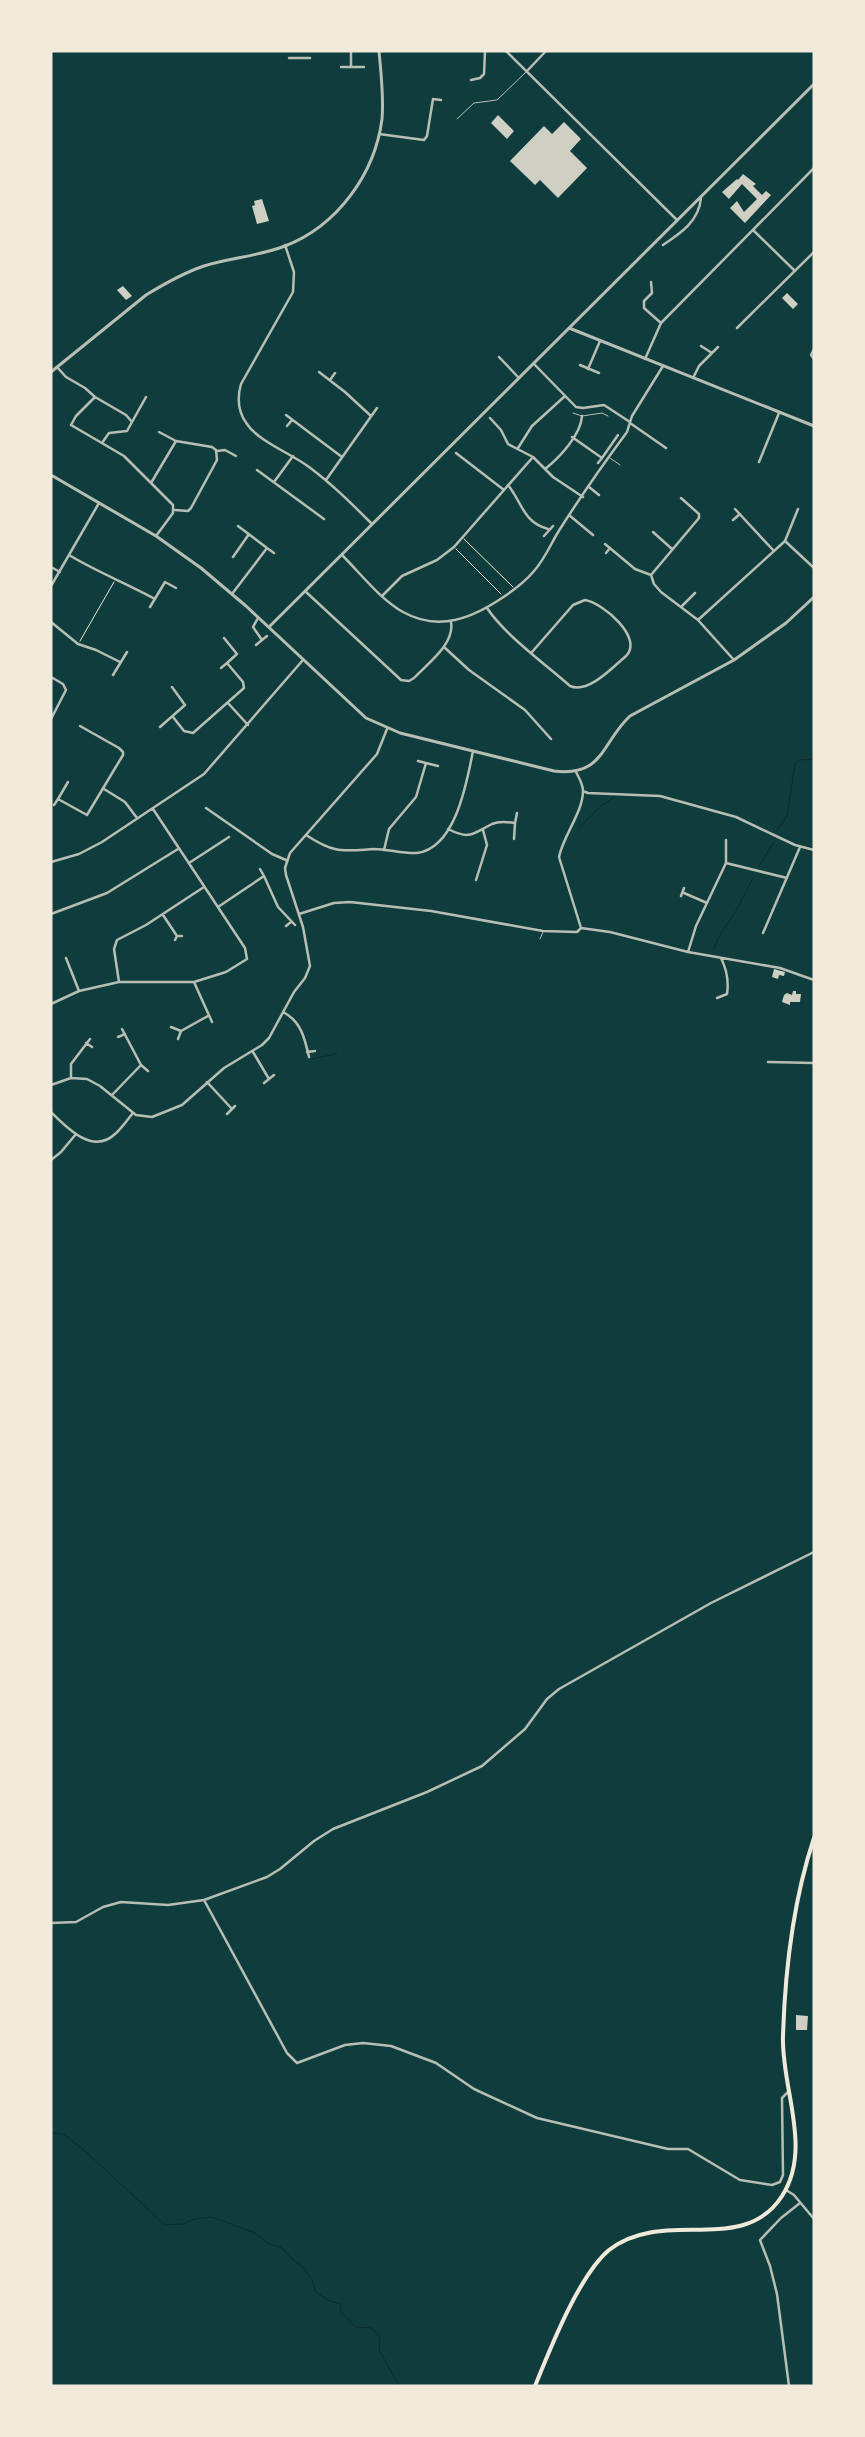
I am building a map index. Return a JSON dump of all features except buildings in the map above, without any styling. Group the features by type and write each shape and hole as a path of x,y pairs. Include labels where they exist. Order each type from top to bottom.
{"highway":[{"path":"535,2386 560,2328 584,2282 596,2264 610,2250 627,2239 653,2230 713,2230 746,2224 770,2210 786,2190 793,2171 795,2148 782,2035 792,1933 800,1885 814,1838"}],"street":[{"path":"299,51 299,58"},
{"path":"351,51 351,67"},
{"path":"51,372 146,295 166,284 204,266 285,246 325,222 348,199 368,167 379,134 382,104 379,51"},
{"path":"471,80 480,78 484,74 485,51"},
{"path":"506,51 677,220"},
{"path":"527,71 546,51"},
{"path":"289,58 310,58"},
{"path":"340,67 364,67"},
{"path":"269,628 814,84"},
{"path":"379,134 424,140 427,136 433,99 441,100"},
{"path":"645,359 661,323 814,168"},
{"path":"663,245 675,237 695,217 700,209 701,196"},
{"path":"753,230 795,271"},
{"path":"670,233 675,237"},
{"path":"285,246 294,272 293,292 241,384 238,399 242,415 252,431 293,456 326,480 372,524"},
{"path":"737,328 814,252"},
{"path":"651,282 652,292 644,301 644,308 661,323"},
{"path":"569,328 814,426"},
{"path":"588,369 600,341"},
{"path":"701,346 712,353"},
{"path":"693,378 699,366 718,347"},
{"path":"814,349 811,355 814,359"},
{"path":"499,356 519,378"},
{"path":"534,364 578,408 604,405 666,448"},
{"path":"580,365 599,373"},
{"path":"342,555 396,607 414,617 439,622 451,622 473,616 516,589 536,570 569,515 627,432 630,423 662,366"},
{"path":"57,367 66,377 126,415 132,422"},
{"path":"319,372 371,416"},
{"path":"330,380 335,373"},
{"path":"518,448 536,421 565,396"},
{"path":"95,397 76,416 71,425 127,459 172,503 175,510"},
{"path":"102,443 108,433 127,431 146,397"},
{"path":"326,480 377,408"},
{"path":"759,462 779,413"},
{"path":"286,415 342,457"},
{"path":"545,469 558,458 580,425 582,416"},
{"path":"490,418 501,430 508,444 533,457 553,477 583,496"},
{"path":"287,426 292,420"},
{"path":"159,432 176,440 212,447 217,451 225,450 236,456"},
{"path":"598,463 618,435"},
{"path":"572,437 602,458"},
{"path":"152,483 176,440"},
{"path":"175,510 188,512 192,508 217,460 217,451"},
{"path":"456,452 504,490"},
{"path":"274,482 293,456"},
{"path":"383,595 402,576 437,560 454,547 533,457"},
{"path":"257,470 324,519"},
{"path":"51,475 156,536 201,568 232,594 366,718 387,729 551,771 576,772 599,758 616,730 630,716 734,660 786,622 814,597"},
{"path":"508,485 518,497 528,519 538,526 548,529"},
{"path":"589,487 600,495"},
{"path":"651,575 698,520 699,514 681,498"},
{"path":"51,586 99,503"},
{"path":"318,514 322,509"},
{"path":"735,509 773,550"},
{"path":"698,620 784,541 798,509"},
{"path":"156,536 175,510"},
{"path":"733,520 740,514"},
{"path":"569,515 593,535"},
{"path":"238,526 274,553"},
{"path":"544,536 548,529 553,526"},
{"path":"653,532 672,549"},
{"path":"233,557 249,534"},
{"path":"784,541 814,568"},
{"path":"605,544 635,569 651,575"},
{"path":"232,594 267,548"},
{"path":"606,553 610,548"},
{"path":"69,555 102,575 116,578 155,599"},
{"path":"51,567 60,572"},
{"path":"651,575 654,584 661,592 682,606 698,620 734,660"},
{"path":"150,607 165,582 176,588"},
{"path":"305,591 401,680 414,678 444,647 452,632 451,622"},
{"path":"682,606 695,592"},
{"path":"486,608 492,617 570,686 581,689 626,656 630,652 632,641 629,634 600,606 585,600 573,605 532,652"},
{"path":"258,618 253,627 262,640"},
{"path":"51,622 78,644 96,650 120,662"},
{"path":"256,645 267,636"},
{"path":"221,668 237,654 224,638"},
{"path":"444,647 469,670 525,710 552,739"},
{"path":"113,675 127,652"},
{"path":"51,862 88,849 204,774 303,660"},
{"path":"173,717 184,731 193,733 244,688 244,685 227,663"},
{"path":"51,677 63,684 66,690 51,719"},
{"path":"160,727 186,705 172,687"},
{"path":"228,703 248,725"},
{"path":"58,799 87,814 104,789 123,752 80,726"},
{"path":"51,1086 71,1078 92,1081 133,1113 148,1118 182,1105 229,1065 253,1052 269,1038 305,978 310,966 299,914 286,875 286,860 290,853 377,754 387,729"},
{"path":"306,835 329,848 341,851 384,850 417,853 422,851 437,842 448,829 463,799 473,751"},
{"path":"418,761 438,766"},
{"path":"384,850 389,829 416,797 426,763"},
{"path":"576,772 583,791 559,857 581,928"},
{"path":"54,805 68,782"},
{"path":"104,789 125,802 137,818"},
{"path":"583,791 588,793 660,796 736,817 800,847 814,850"},
{"path":"51,1004 79,991 119,982 194,982 226,972 244,962 247,958 247,953 153,808"},
{"path":"206,808 272,854 286,860"},
{"path":"209,816 212,812"},
{"path":"514,839 517,814"},
{"path":"448,829 467,836 483,830 493,823 515,823"},
{"path":"476,880 487,845 483,830"},
{"path":"189,863 229,837"},
{"path":"216,840 218,844"},
{"path":"688,952 696,926 726,863 726,840"},
{"path":"764,932 800,847"},
{"path":"51,914 107,893 179,848"},
{"path":"726,863 787,878"},
{"path":"260,869 269,882 278,908 295,925"},
{"path":"218,908 264,876"},
{"path":"119,982 114,949 116,942 163,915 204,886"},
{"path":"681,896 684,893 684,888"},
{"path":"684,893 708,903"},
{"path":"299,914 334,903 350,902 431,911 543,931 577,932 581,928"},
{"path":"163,915 177,936"},
{"path":"286,926 291,922"},
{"path":"581,928 615,933 688,952 780,968 814,980"},
{"path":"177,936 182,936"},
{"path":"175,940 177,936"},
{"path":"66,956 79,991"},
{"path":"717,998 726,994 728,986 726,969 721,958"},
{"path":"194,982 212,1022"},
{"path":"283,1012 297,1023 303,1035 308,1057"},
{"path":"171,1027 181,1030 208,1016"},
{"path":"122,1029 141,1065 148,1071"},
{"path":"178,1039 181,1030"},
{"path":"118,1037 125,1034"},
{"path":"71,1078 71,1064 90,1038"},
{"path":"86,1044 92,1048"},
{"path":"308,1052 315,1051"},
{"path":"253,1052 269,1079"},
{"path":"768,1062 814,1064"},
{"path":"112,1095 141,1065"},
{"path":"264,1083 274,1075"},
{"path":"207,1082 232,1109"},
{"path":"227,1114 235,1106"},
{"path":"51,1112 76,1134 90,1142 105,1140 115,1134 133,1113"},
{"path":"51,1160 61,1152 76,1134"},
{"path":"51,1922 76,1922 103,1907 121,1902 168,1905 204,1900 274,1873 314,1841 333,1829 427,1792 482,1766 525,1729 547,1699 559,1689 711,1603 814,1552"},
{"path":"204,1900 286,2053 297,2063 345,2046 363,2043 391,2046 436,2063 474,2089 537,2118 668,2149 688,2149 740,2180 772,2184 780,2182 783,2175 782,2098 788,2092"},
{"path":"786,2190 814,2219"},
{"path":"789,2386 777,2294 770,2266 760,2240 781,2218 800,2203"}],"lane":[{"path":"457,119 474,103 497,100 527,71"},
{"path":"573,413 582,416 594,412 602,412 608,416"},
{"path":"609,458 620,464"},
{"path":"540,939 543,931"}],"path":[{"path":"463,537 516,589"},
{"path":"454,547 504,596"},
{"path":"78,644 116,578"}],"waterway":[{"path":"777,830 787,816 795,764 799,760 814,759"},
{"path":"580,827 602,805 616,796"},
{"path":"759,866 774,842"},
{"path":"713,950 753,878"},
{"path":"312,1059 336,1054 336,1052"},
{"path":"51,2133 63,2134 84,2150 165,2225 183,2224 194,2219 212,2217 253,2232 269,2244 282,2248 293,2260 302,2266 312,2279 315,2291 327,2300 340,2304 341,2312 356,2327 371,2328 380,2337 379,2350 399,2386"}]}
